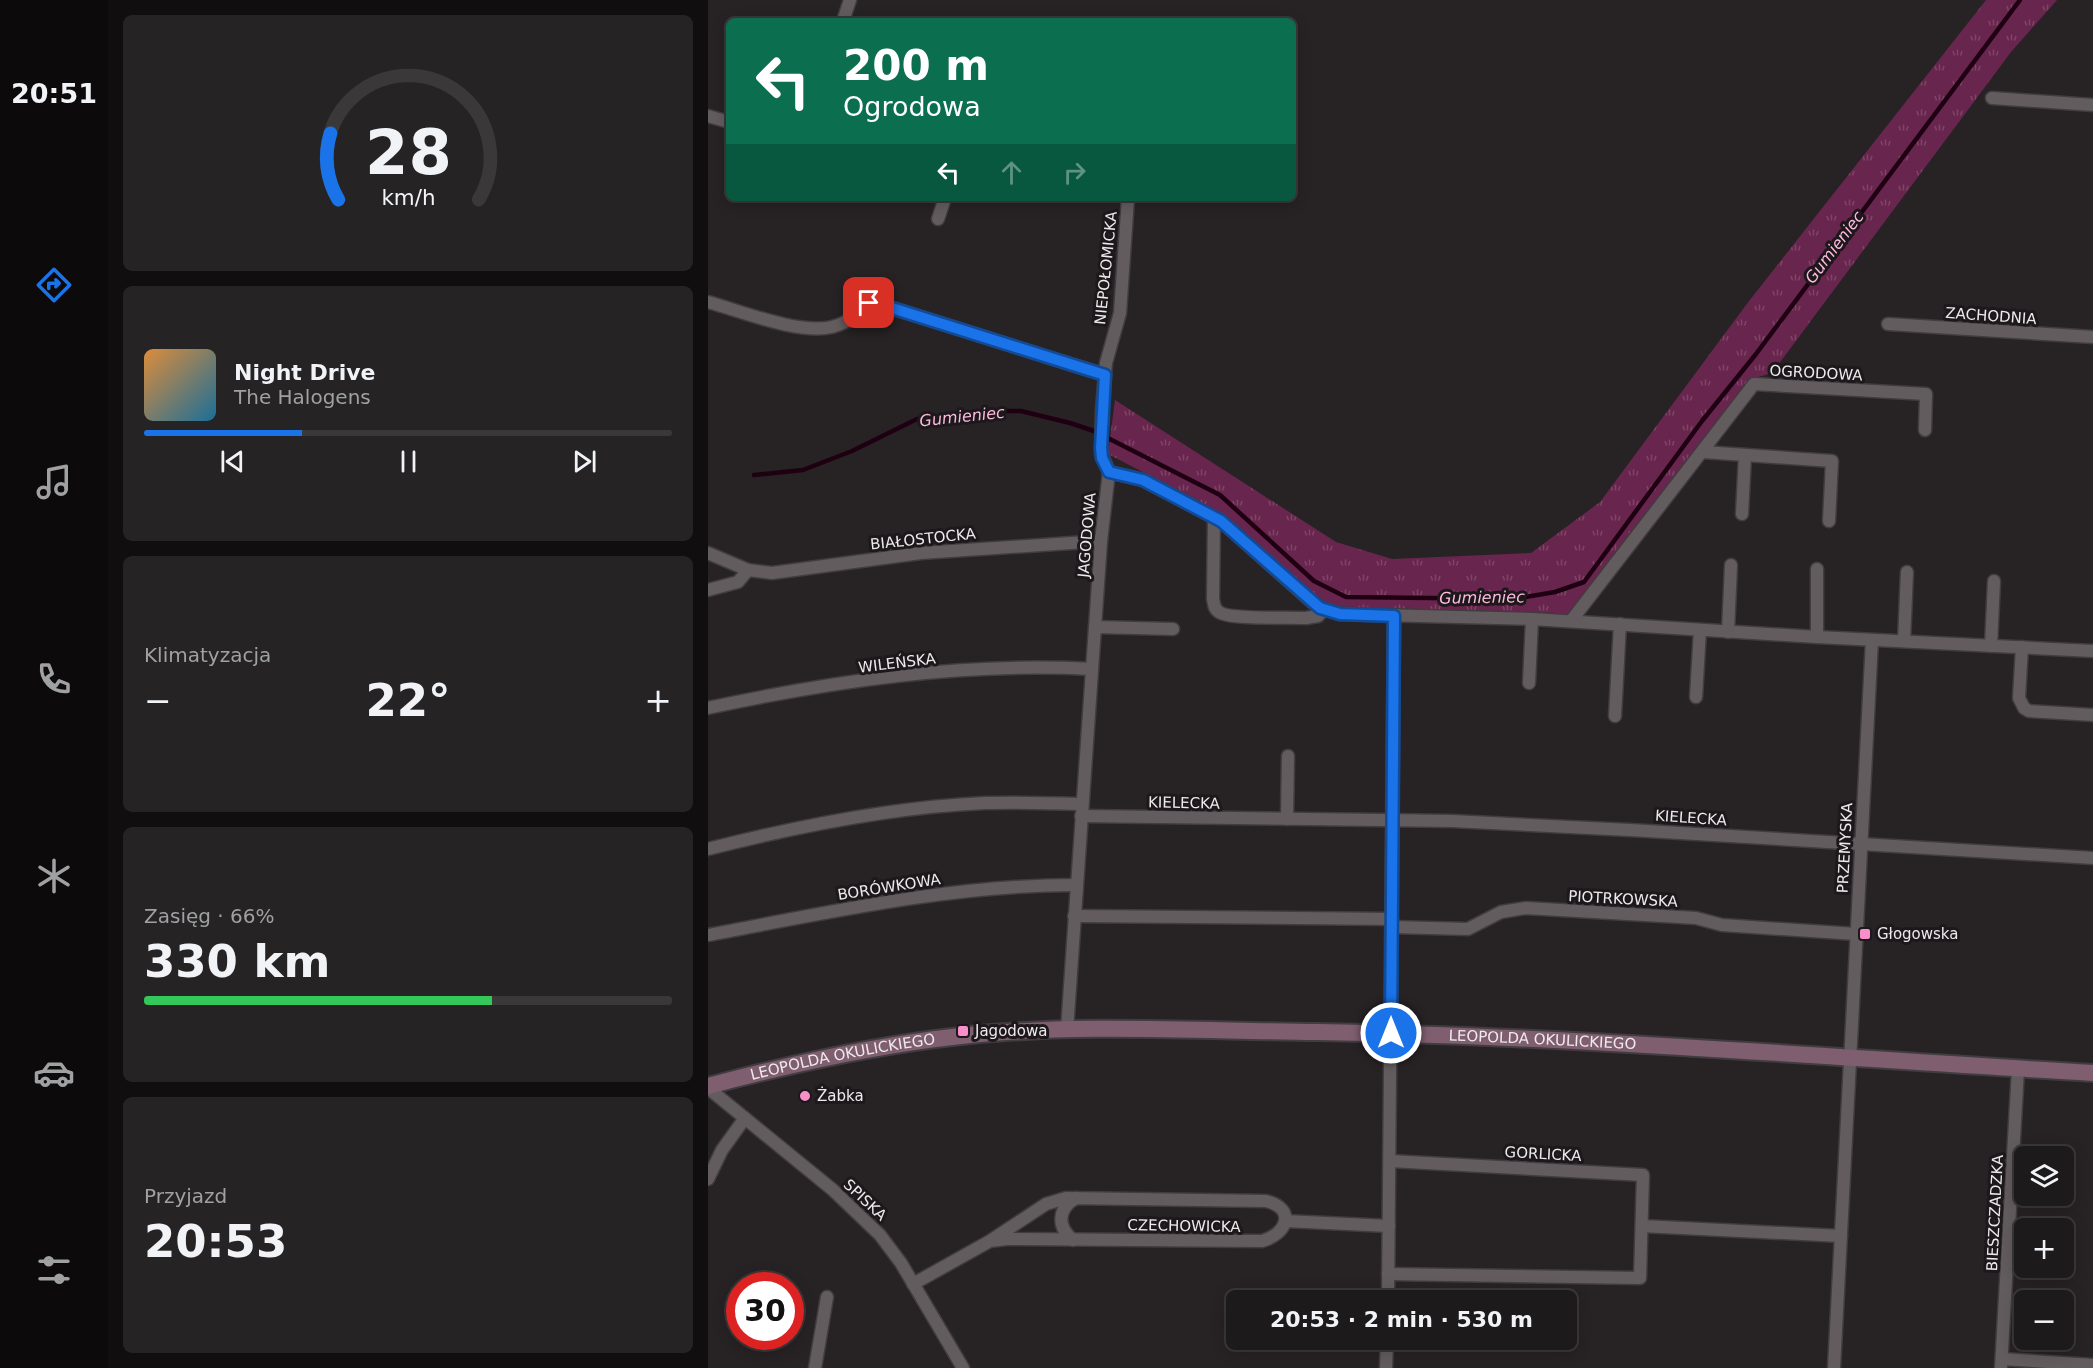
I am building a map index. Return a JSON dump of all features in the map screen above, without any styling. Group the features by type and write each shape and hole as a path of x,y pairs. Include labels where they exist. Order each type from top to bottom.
{"street":[{"path":"844,18 850,0"},
{"path":"1992,98 2093,105"},
{"path":"708,116 726,121"},
{"path":"938,219 944,201"},
{"name":"NIEPOŁOMICKA","path":"1105,375 1106,363 1120,313 1128,201"},
{"path":"708,302 805,328 830,327 842,323 855,316 866,305 876,303 1105,375"},
{"name":"ZACHODNIA","path":"1888,324 2093,337"},
{"name":"JAGODOWA","path":"1067,1030 1101,541 1109,472 1102,458 1101,436 1105,375"},
{"name":"OGRODOWA","path":"1571,621 1755,384 1926,394 1925,430"},
{"path":"1703,452 1832,461 1829,521"},
{"path":"1742,514 1745,455"},
{"path":"1109,472 1143,480 1221,521 1313,603 1340,614 1532,619 1728,632 2093,651 2093,642"},
{"path":"1214,517 1213,599 1220,613 1232,616 1306,618 1318,616 1324,609"},
{"name":"BIAŁOSTOCKA","path":"708,553 748,570 772,573 921,553 1101,541"},
{"path":"1728,632 1731,565"},
{"path":"1817,569 1817,637"},
{"path":"708,590 738,582 748,570"},
{"path":"1904,641 1907,572"},
{"path":"1991,646 1994,581"},
{"path":"1388,1290 1394,616"},
{"path":"1528,683 1532,619"},
{"path":"1615,716 1620,624"},
{"path":"1095,627 1173,628"},
{"path":"1696,697 1700,630"},
{"name":"PRZEMYSKA","path":"1849,1058 1872,640"},
{"path":"2022,647 2019,698 2024,708 2029,711 2093,716"},
{"name":"WILEŃSKA","path":"708,708 804,690 910,676 1024,666 1092,669"},
{"path":"1287,819 1288,756"},
{"path":"708,849 805,827 932,807 1012,802 1081,810"},
{"name":"KIELECKA","path":"1081,810 1287,819 1392,819 1630,830 2093,858"},
{"name":"BORÓWKOWA","path":"708,935 905,899 1028,886 1076,885"},
{"name":"PIOTRKOWSKA","path":"1074,915 1392,923 1468,929 1501,912 1526,908 1696,918 1722,925 1856,934"},
{"name":"LEOPOLDA OKULICKIEGO","path":"708,1087 818,1059 901,1044 965,1035 1067,1030 1391,1033 1619,1043 2093,1073"},
{"path":"1832,1367 1849,1058"},
{"name":"BIESZCZADZKA","path":"2018,1069 2001,1364 2093,1365"},
{"name":"SPISKA","path":"708,1087 867,1220 891,1248 963,1368"},
{"path":"708,1179 722,1150 745,1118"},
{"name":"GORLICKA","path":"1388,1274 1640,1278 1643,1175 1390,1161"},
{"path":"1073,1240 1066,1234 1061,1220 1065,1206 1077,1198"},
{"name":"CZECHOWICKA","path":"913,1284 990,1241 1055,1200 1077,1198 1266,1202 1274,1203 1280,1208 1285,1221 1278,1234 1262,1241 1007,1239 990,1241"},
{"path":"1285,1221 1389,1226"},
{"path":"1642,1226 1840,1236"},
{"path":"815,1368 827,1297"},
{"path":"1386,1368 1387,1350"}],"green space":[{"path":"1986,0 2057,0 2011,52 1772,373 1748,380 1581,601 1565,616 1456,610 1366,609 1322,602 1218,511 1108,454 1115,400 1336,542 1392,559 1531,553 1600,502 1749,301"}],"waterway":[{"name":"Gumieniec","path":"754,475 803,470 852,451 917,419 985,411 1021,411 1094,431 1220,495 1314,581 1346,597 1514,599 1555,592 1584,582 1702,421 1756,354 2020,0"}],"place":[{"name":"Głogowska","path":"1865,934"},
{"name":"Jagodowa","path":"963,1031"},
{"name":"Żabka","path":"805,1096"}],"route":[{"path":"869,303 876,303 1105,375 1101,448 1102,458 1109,472 1143,480 1221,521 1320,608 1340,614 1394,616 1391,1033"}]}
